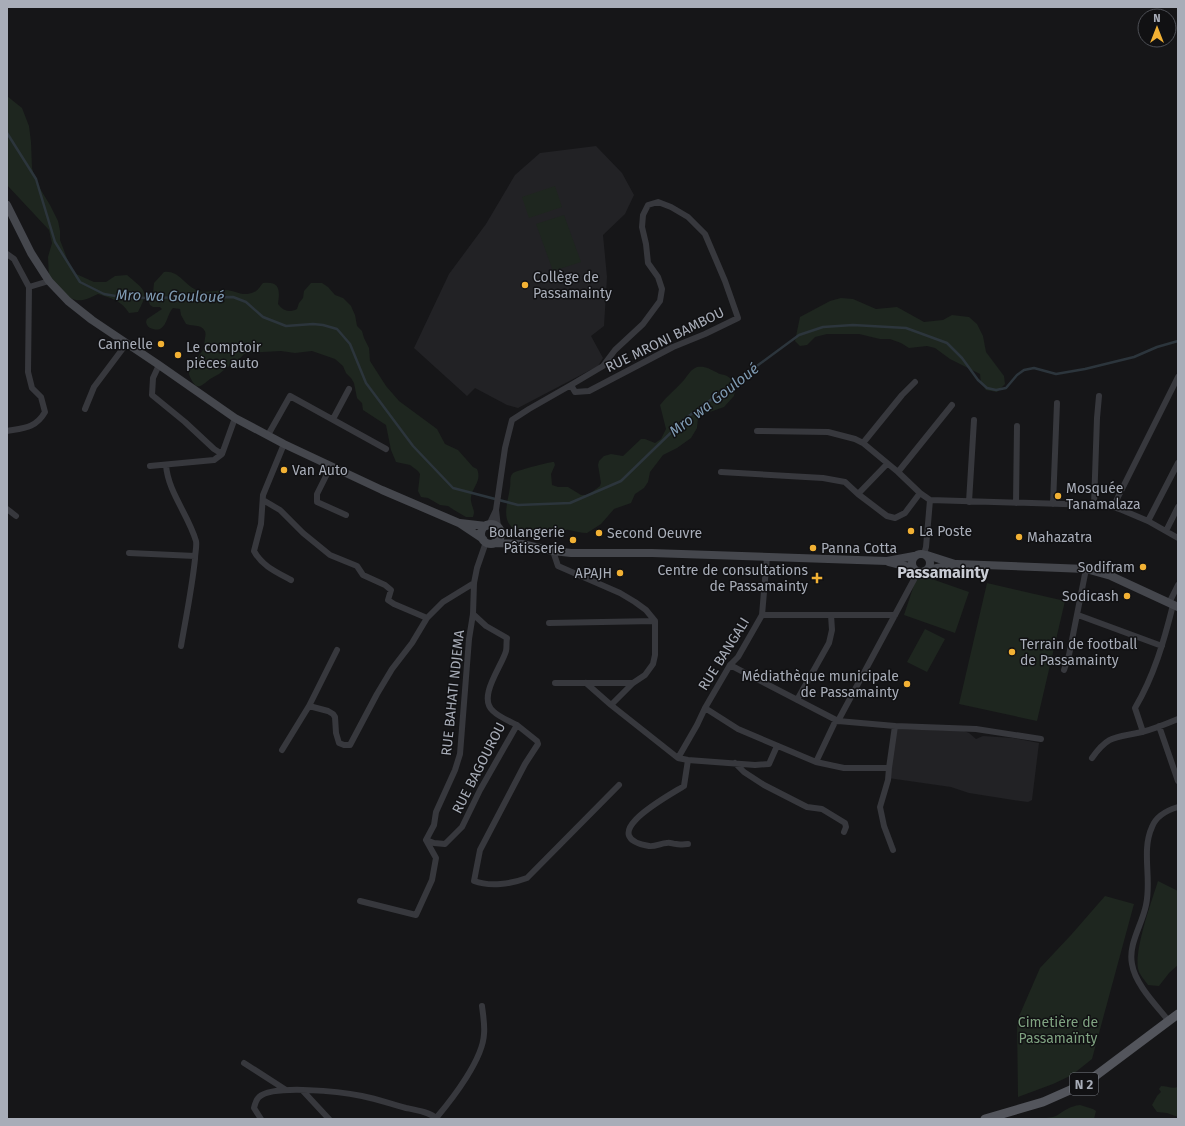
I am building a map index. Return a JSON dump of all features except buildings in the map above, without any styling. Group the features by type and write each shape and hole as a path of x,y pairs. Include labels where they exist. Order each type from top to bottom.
{"main road":[{"path":"8,207 31,253 49,281 68,302 92,320 235,418 284,444 382,490 459,523 488,542 522,544 553,551 571,553 652,553 887,561 914,556 917,554 957,564"},
{"path":"459,523 488,526 494,525 499,530 522,544"},
{"path":"488,526 482,534 488,542"},
{"path":"488,542 499,540 501,535 499,530"},
{"path":"925,555 930,561 929,568 927,570"},
{"path":"914,556 911,562 915,570"},
{"path":"887,561 921,572 957,564 1086,568 1111,576 1174,605"},
{"name":"N 2","path":"985,1119 1043,1102 1086,1083 1168,1020 1178,1014"}],"street":[{"name":"RUE MRONI BAMBOU","path":"658,202 671,207 688,217 705,234 725,281 738,318 673,348 589,391 575,392 571,386 603,366 615,350 643,324 660,301 662,289 658,277 648,263 642,227 643,215 648,205 658,202"},
{"path":"7,254 14,259 29,287 28,372 32,388 41,397 45,412 40,420 33,425 7,431"},
{"path":"29,287 49,281"},
{"path":"85,408 94,386 127,343"},
{"path":"159,365 153,378 152,396 185,422 214,449 222,454"},
{"path":"1113,507 1178,377"},
{"path":"863,443 902,395 915,382"},
{"path":"499,530 496,510 505,448 512,420 529,408 571,386"},
{"path":"333,419 349,389"},
{"path":"268,435 290,396 386,449"},
{"path":"1094,505 1099,396"},
{"path":"1053,504 1057,403"},
{"path":"898,472 952,405"},
{"path":"150,466 214,460 222,454 235,418"},
{"path":"969,502 974,420"},
{"path":"1016,503 1018,426"},
{"path":"757,431 828,432 844,435 863,443 930,500 1094,505 1113,507 1148,521 1178,538"},
{"path":"284,444 263,495 261,524 254,551 258,559 269,568 291,580"},
{"path":"858,494 887,464"},
{"path":"1148,521 1178,464"},
{"path":"166,465 167,475 173,492 190,524 196,542 193,583 181,646"},
{"path":"331,466 316,494 317,502 346,515"},
{"path":"721,472 823,478 845,482 887,516 895,518 906,513 920,493"},
{"path":"263,500 280,510 303,533 330,555 352,564 360,569 363,576 385,585 391,590 388,600 427,618"},
{"path":"925,555 930,500"},
{"path":"1166,531 1178,507"},
{"path":"7,509 16,516"},
{"path":"488,526 496,510"},
{"name":"RUE BAHATI NDJEMA","path":"426,840 434,825 436,812 455,770 460,754 469,640 473,614 474,583 477,568 488,542"},
{"path":"553,551 558,566 635,602 646,610 655,621 655,655 653,664 645,675 633,682 611,705"},
{"path":"129,553 195,556"},
{"name":"RUE BANGALI","path":"678,758 730,665 738,657 762,614 767,557"},
{"path":"1064,670 1070,655 1086,568"},
{"path":"816,762 835,722 838,721 896,615 915,570"},
{"path":"309,706 333,714 335,717 336,733 339,743 344,746 350,744 392,669 412,644 427,618 443,602 474,583"},
{"path":"1143,732 1135,708 1145,691 1162,646 1174,605 1178,584"},
{"name":"RUE BAGOUROU","path":"426,840 444,844 462,827 480,790 517,725 492,711 488,704 488,690 499,669 506,650 507,638 486,626 473,614"},
{"path":"762,614 896,615"},
{"path":"797,700 830,644 832,630 831,615"},
{"path":"1078,615 1162,646"},
{"path":"549,623 655,621"},
{"path":"282,750 309,706 337,650"},
{"path":"730,665 838,721 895,726 976,729 1041,739"},
{"path":"555,683 633,682"},
{"path":"586,683 611,705 678,758 755,765 769,764 778,746"},
{"path":"705,708 738,728 816,762 844,768 889,768"},
{"path":"1092,758 1107,741 1124,734 1143,732 1178,719"},
{"path":"517,725 537,741 538,744 525,764 480,850 474,881 487,884 500,884 527,878 619,785"},
{"path":"892,850 884,826 880,807 888,780 895,726"},
{"path":"1159,726 1178,781"},
{"path":"688,760 684,786 648,808 629,828 628,835 630,838 640,843 651,846 668,842 688,844"},
{"path":"735,763 744,772 764,785 807,807 822,809 845,823 846,827 844,832"},
{"path":"1168,1020 1140,983 1132,964 1132,953 1134,941 1146,906 1149,883 1147,840 1152,825 1161,815 1178,807"},
{"path":"360,901 416,915 432,880 436,858 426,840"},
{"path":"261,1119 254,1108 256,1101 268,1093 286,1090 337,1092 363,1096 427,1113 437,1118 473,1067 481,1051 484,1034 482,1006"},
{"path":"244,1063 286,1090"},
{"path":"303,1091 329,1119"}],"shaded area":[{"name":"Collège de Passamainty","path":"596,146 622,173 634,195 625,214 603,235 607,277 604,326 591,336 603,358 598,366 518,408 507,405 475,388 467,396 414,348 449,274 486,224 515,175 540,153"},
{"path":"897,729 964,731 976,739 983,736 1013,738 1039,743 1032,800 1028,802 1020,801 969,793 951,787 888,778"}],"green space":[{"path":"7,96 22,108 29,126 32,168 36,182 58,221 60,240 74,273 94,282 106,282 115,276 127,275 141,287 143,291 144,299 138,312 129,313 120,303 98,294 83,300 73,299 64,294 49,278 48,257 52,243 49,230 7,185"},
{"path":"555,186 562,207 529,218 522,197"},
{"path":"564,215 581,262 553,271 536,224"},
{"path":"164,272 177,275 196,290 203,292 228,290 242,294 250,294 258,290 263,283 273,283 279,291 278,304 284,310 289,311 297,309 303,298 304,291 311,283 322,283 335,295 343,298 351,306 355,315 357,326 362,331 369,348 370,361 386,386 399,401 437,429 445,444 458,450 473,467 477,469 478,480 471,497 474,511 473,517 466,517 448,506 440,505 428,498 421,497 418,491 420,474 410,465 396,462 391,450 386,425 363,410 362,403 357,398 354,383 346,373 343,366 335,359 312,351 295,353 281,351 247,353 244,354 234,365 227,367 202,385 195,385 190,377 189,370 204,348 206,335 204,329 199,326 186,324 181,315 180,309 173,308 164,326 158,330 148,327 146,322 147,319 162,309 160,307 153,307 150,305 148,299 153,293 154,283"},
{"path":"841,298 853,299 876,309 897,307 924,322 943,320 952,315 969,317 977,324 983,336 986,352 1004,376 1005,384 997,392 986,390 981,383 980,374 950,359 935,348 927,346 909,348 890,339 880,339 859,334 827,334 815,337 807,345 800,346 795,341 800,317 830,301"},
{"path":"697,367 707,368 729,377 735,389 734,396 724,407 704,414 698,418 697,428 691,438 677,448 663,455 650,472 648,482 644,488 635,494 631,503 614,509 601,524 587,533 567,530 524,533 518,531 508,523 506,512 513,473 534,466 554,462 555,465 551,474 552,485 558,487 568,487 581,495 588,495 600,486 601,483 598,465 599,461 604,456 611,454 623,456 641,439 655,443 661,439 666,429 660,405 691,371"},
{"path":"929,578 969,592 955,633 904,615 916,579"},
{"name":"Terrain de football de Passamainty","path":"987,583 1065,601 1037,721 959,704"},
{"path":"925,629 945,639 927,672 907,662"},
{"path":"1158,881 1178,891 1178,965 1169,973 1159,986 1148,985 1139,972 1138,964 1140,941"},
{"name":"Cimetière de Passamaïnty","path":"1105,896 1134,904 1092,1059 1072,1075 1018,1097 1017,1021 1040,968"},
{"path":"1161,1086 1174,1088 1178,1087 1178,1117 1167,1113 1157,1112 1152,1105 1161,1092 1159,1089"},
{"path":"1080,1105 1096,1111 1094,1119 1042,1119 1054,1117 1070,1108"}],"waterway":[{"name":"Mro wa Gouloué","path":"7,133 36,179 55,242 80,282 104,294 127,298 233,297 246,302 263,317 286,326 313,324 337,329 350,344 366,383 413,446 453,488 518,505 570,503 621,481 686,418 799,335 823,327 853,325 906,328 947,343 962,358 978,380 987,388 996,390 1006,388 1017,375 1024,370 1034,368 1056,374 1085,369 1134,357 1157,347 1178,341"}],"place":[{"name":"Collège de Passamainty","path":"525,285"},
{"name":"Cannelle","path":"161,344"},
{"name":"Le comptoir pièces auto","path":"178,355"},
{"name":"Van Auto","path":"284,470"},
{"name":"Mosquée Tanamalaza","path":"1058,496"},
{"name":"La Poste","path":"911,531"},
{"name":"Second Oeuvre","path":"599,533"},
{"name":"Mahazatra","path":"1019,537"},
{"name":"Boulangerie Pâtisserie","path":"573,540"},
{"name":"Panna Cotta","path":"813,548"},
{"name":"Sodifram","path":"1143,567"},
{"name":"APAJH","path":"620,573"},
{"name":"Centre de consultations de Passamainty","path":"817,578"},
{"name":"Sodicash","path":"1127,596"},
{"name":"Terrain de football de Passamainty","path":"1012,652"},
{"name":"Médiathèque municipale de Passamainty","path":"907,684"}],"district":[{"name":"Passamainty","path":"943,572"}]}
